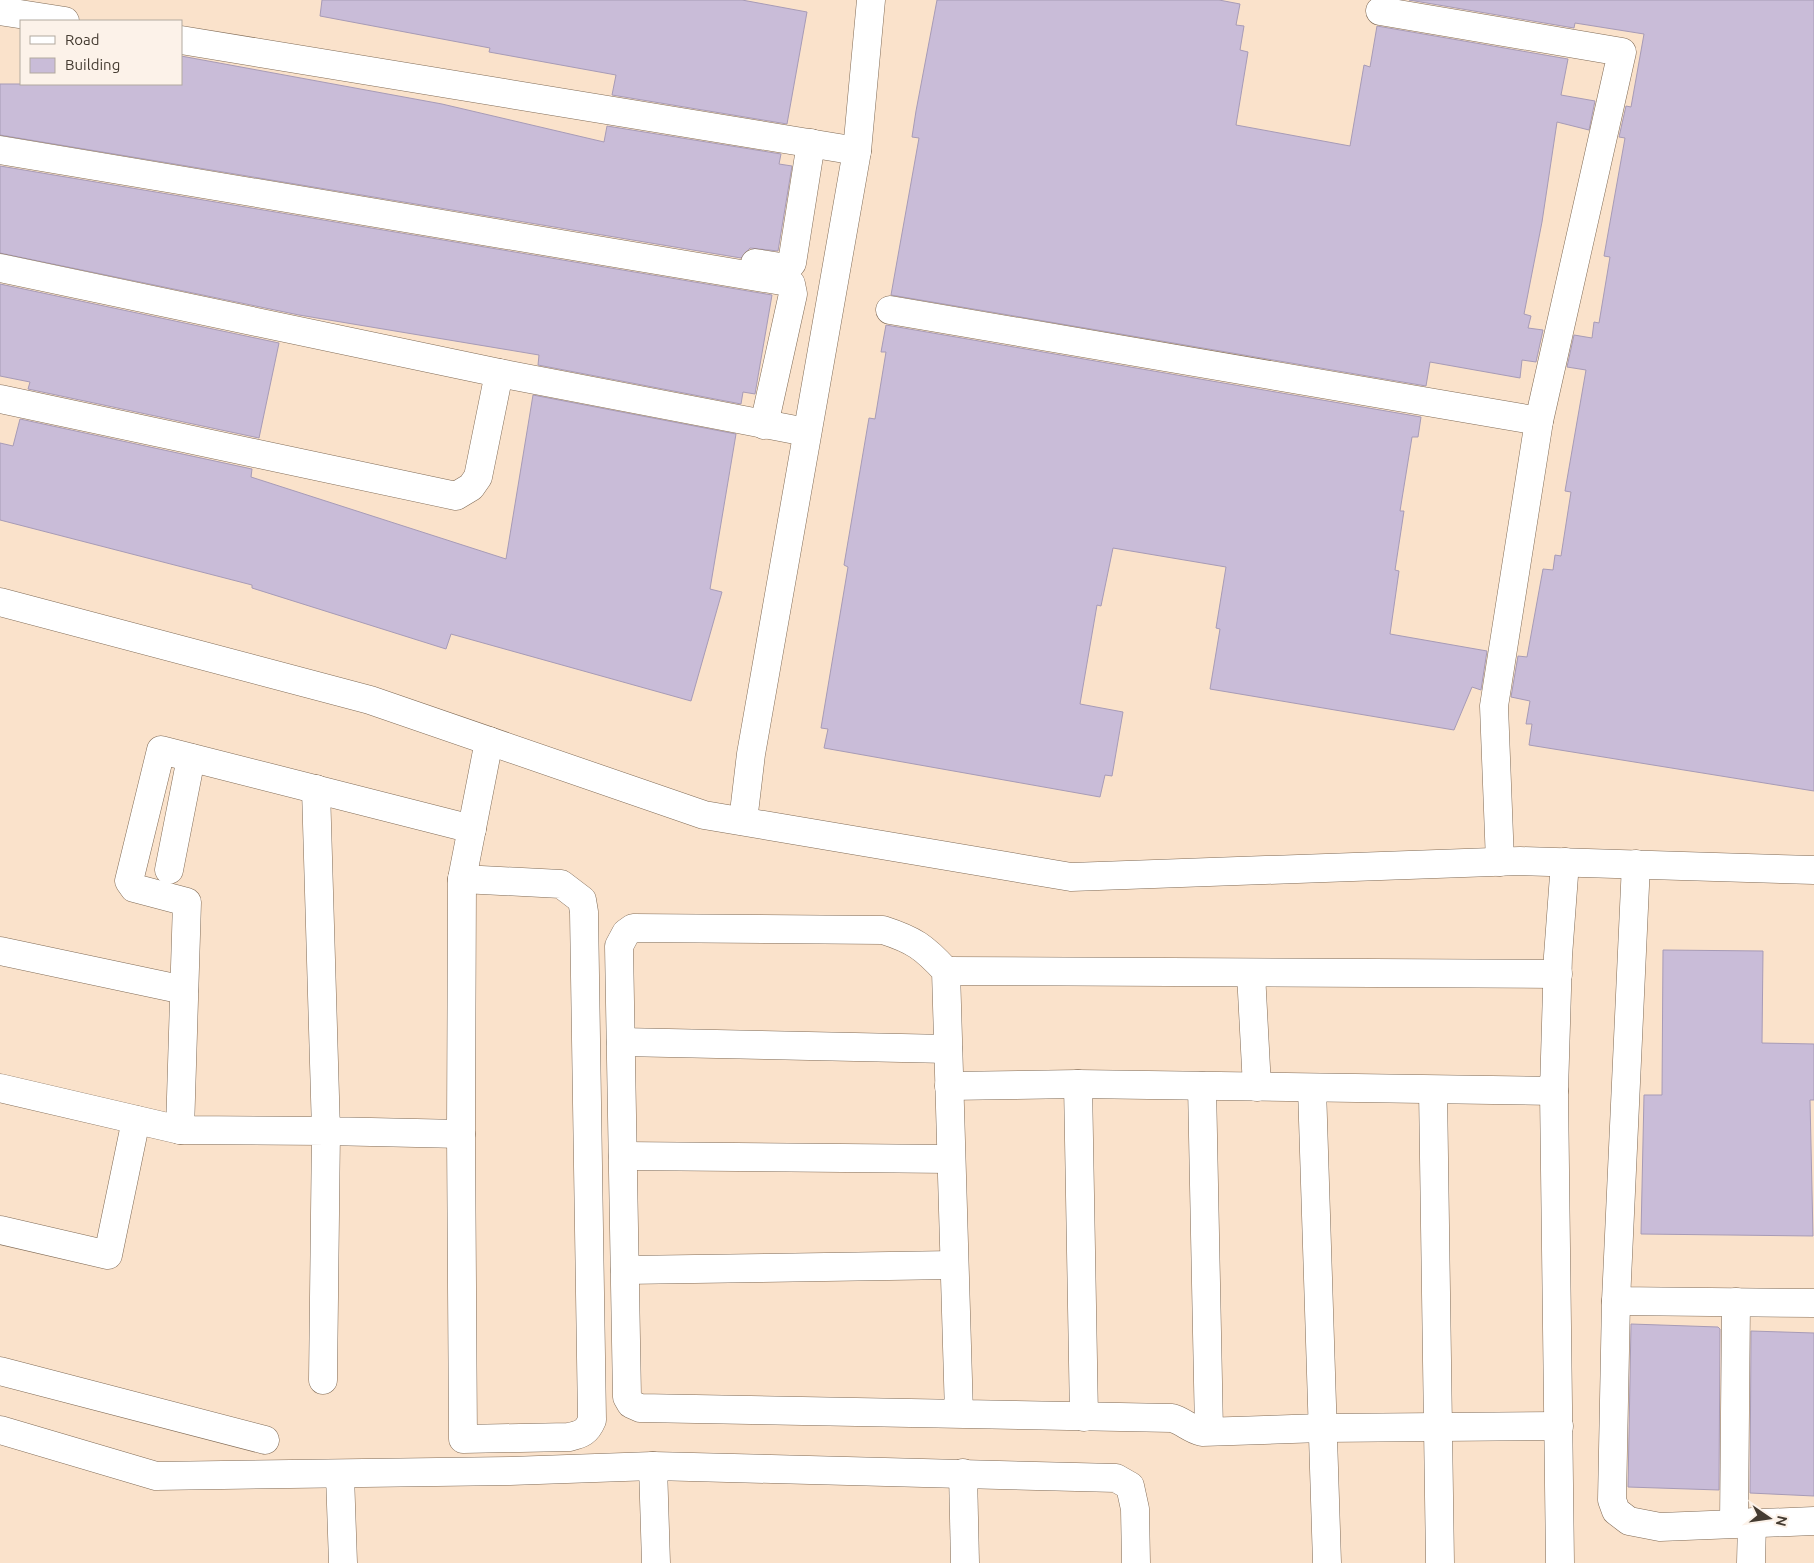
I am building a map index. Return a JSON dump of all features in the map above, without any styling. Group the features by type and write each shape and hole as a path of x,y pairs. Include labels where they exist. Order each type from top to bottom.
{"street":[{"path":"742,821 751,754 806,432 857,151 871,0"},
{"path":"0,10 60,20"},
{"path":"1380,11 1622,52 1539,421 1494,706 1500,862"},
{"path":"182,40 857,151"},
{"path":"0,132 787,268 793,258 811,144"},
{"path":"0,150 791,284 793,294 764,425"},
{"path":"0,268 499,373 806,432"},
{"path":"890,310 1539,421"},
{"path":"0,399 456,496 471,487 478,477 499,373"},
{"path":"0,602 370,700 704,815 1071,877 1500,862 1565,862 1814,870"},
{"path":"462,879 561,884 582,900 584,922 592,1420 588,1430 582,1434 569,1437 463,1439 462,879 489,741"},
{"path":"180,1130 187,902 134,888 129,881 161,750 472,828"},
{"path":"169,870 191,758"},
{"path":"316,789 326,1132 323,1380"},
{"path":"1560,1563 1554,1091 1558,974 1565,862"},
{"path":"1636,864 1616,1301 1612,1500 1616,1511 1629,1520 1660,1527 1814,1521"},
{"path":"959,1414 950,1159 946,971 927,950 908,938 883,930 633,928 626,933 619,946 627,1397 631,1404 640,1408 1084,1417 1172,1418 1180,1420 1192,1429 1209,1431 1559,1426"},
{"path":"0,951 184,990"},
{"path":"946,971 1558,974"},
{"path":"1251,973 1257,1087"},
{"path":"621,1042 948,1049"},
{"path":"949,1086 1078,1084 1554,1091"},
{"path":"1078,1084 1084,1417"},
{"path":"1202,1086 1209,1431"},
{"path":"0,1088 180,1130 461,1134"},
{"path":"1312,1088 1327,1563"},
{"path":"1433,1090 1440,1563"},
{"path":"0,1230 108,1255 136,1120"},
{"path":"623,1156 950,1159"},
{"path":"625,1270 954,1265"},
{"path":"1616,1301 1814,1303"},
{"path":"1736,1302 1743,1523 1751,1563"},
{"path":"0,1371 265,1440"},
{"path":"0,1430 156,1476 315,1472 340,1474 653,1466 1116,1478 1130,1486 1135,1509 1136,1563"},
{"path":"653,1466 656,1563"},
{"path":"963,1473 965,1563"},
{"path":"340,1474 343,1563"}],"building":[{"path":"322,0 742,0 807,12 787,124 612,95 616,75 489,52 490,48 320,16"},
{"path":"937,0 1219,0 1240,4 1236,25 1244,26 1240,50 1248,52 1236,125 1350,146 1364,65 1370,67 1377,26 1568,59 1561,95 1595,101 1589,130 1557,122 1542,222 1524,314 1531,316 1528,328 1543,330 1536,362 1522,360 1520,378 1430,362 1426,386 891,295 919,138 912,137 916,111"},
{"path":"1409,0 1814,0 1814,791 1529,745 1532,724 1526,724 1530,701 1511,697 1518,656 1527,657 1543,569 1553,570 1555,555 1561,556 1571,492 1565,491 1586,370 1567,367 1574,335 1592,338 1594,322 1599,323 1610,257 1604,256 1625,138 1619,137 1626,106 1631,107 1644,34 1575,23 1574,28"},
{"path":"182,56 442,104 604,142 607,126 781,154 779,164 792,166 778,251 750,248 741,258 0,135 0,84 182,85"},
{"path":"0,166 772,295 755,394 743,392 741,404 538,365 539,355 299,315 0,253"},
{"path":"0,284 279,343 259,438 28,389 30,382 0,376"},
{"path":"886,325 1421,417 1418,437 1412,437 1400,511 1404,511 1395,570 1399,571 1390,634 1487,651 1481,690 1472,687 1454,730 1210,689 1220,629 1216,628 1226,567 1113,548 1101,606 1097,605 1080,704 1123,712 1112,776 1105,775 1100,797 824,748 828,729 821,728 848,567 844,565 869,418 875,419 886,352 881,352"},
{"path":"533,395 736,434 710,589 722,592 691,701 451,634 446,649 252,588 252,585 0,520 0,443 13,446 20,419 252,469 251,477 506,559"},
{"path":"1663,950 1763,951 1762,1043 1814,1044 1814,1100 1810,1100 1813,1236 1641,1234 1644,1095 1662,1095"},
{"path":"1631,1324 1718,1327 1720,1329 1719,1490 1628,1487"},
{"path":"1751,1331 1814,1333 1814,1496 1750,1493"}]}
